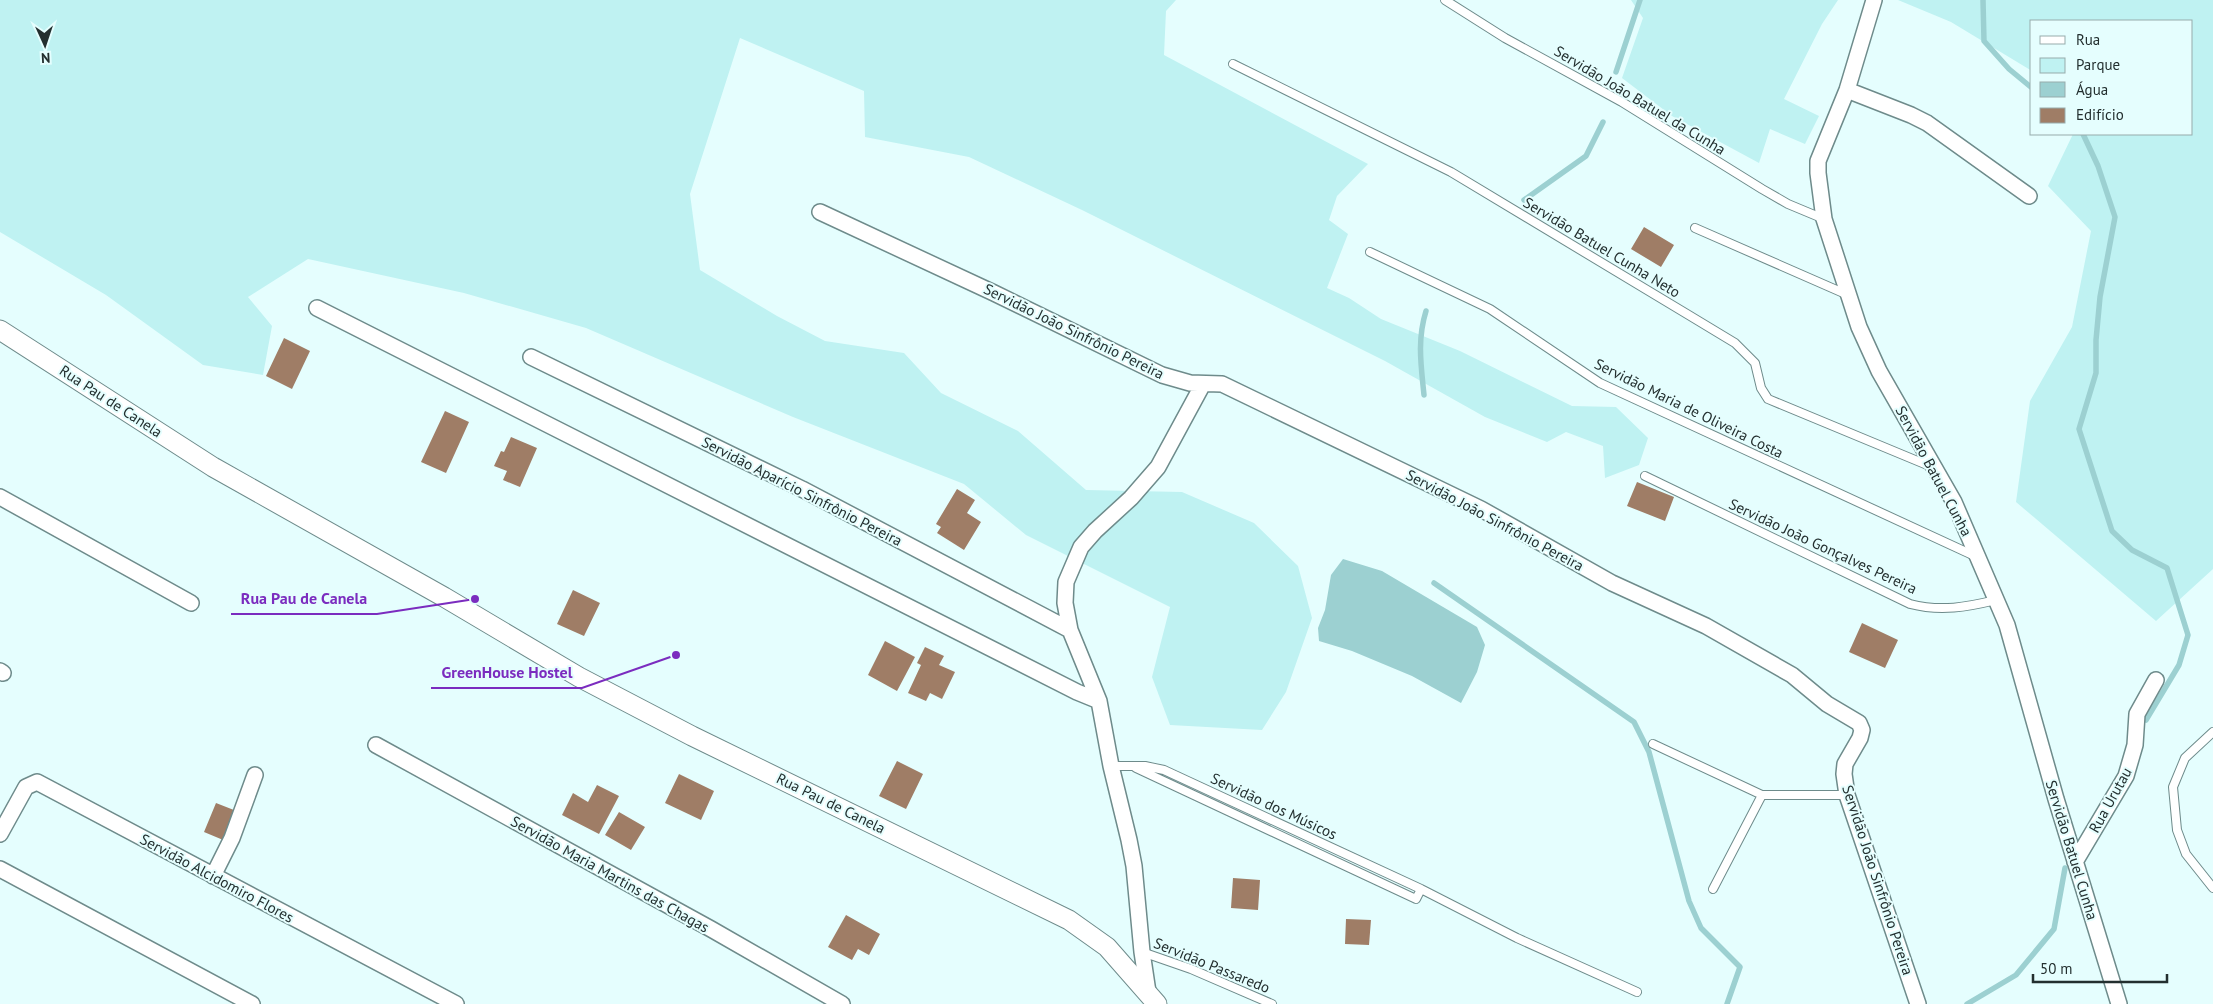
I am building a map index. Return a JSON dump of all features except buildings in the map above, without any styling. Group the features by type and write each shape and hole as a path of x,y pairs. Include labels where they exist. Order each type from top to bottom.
{"street":[{"name":"Servidão Batuel Cunha","path":"1874,0 1846,90 1818,161 1824,219 1859,327 1879,371 1954,502 1996,600 2017,656 2056,799 2119,1004"},
{"path":"1846,90 1927,123 2029,196"},
{"name":"Servidão João Sinfrônio Pereira","path":"820,212 994,293 1162,375 1190,383 1222,384 1481,509 1612,582 1706,626 1792,675 1826,704 1859,723 1862,730 1860,738 1846,764 1844,774 1847,795 1918,1004"},
{"path":"317,308 1076,692 1099,701"},
{"name":"Rua Pau de Canela","path":"0,330 213,466 444,597 579,677 661,720 1070,920 1106,948 1153,998"},
{"name":"Servidão Aparício Sinfrônio Pereira","path":"531,357 802,489 1070,630"},
{"path":"1153,998 1142,952 1134,866 1111,766 1099,701 1070,630 1065,603 1066,582 1080,547 1147,482 1172,444 1203,384"},
{"path":"0,497 191,602"},
{"name":"Rua Urutau","path":"2075,862 2132,763 2136,745 2137,714 2156,680"},
{"name":"Servidão Maria Martins das Chagas","path":"376,745 711,929 842,1004"},
{"path":"213,876 232,838 255,775"},
{"name":"Servidão Alcidomiro Flores","path":"0,834 26,787 38,782 456,1004"},
{"path":"0,869 252,1004"}],"lane":[{"name":"Servidão João Batuel da Cunha","path":"1445,0 1505,38 1622,102 1762,189 1788,204 1824,219"},
{"name":"Servidão Batuel Cunha Neto","path":"1232,64 1451,172 1735,344 1755,362 1761,388 1768,399 1936,469"},
{"path":"1695,228 1848,295"},
{"name":"Servidão Maria de Oliveira Costa","path":"1370,252 1490,309 1600,384 1979,558"},
{"name":"Servidão João Gonçalves Pereira","path":"1645,476 1910,604 1926,608 1964,608 1996,600"},
{"path":"2213,732 2185,758 2173,787 2177,830 2186,854 2213,888"},
{"path":"1653,744 1762,796 1847,795"},
{"name":"Servidão dos Músicos","path":"1111,766 1132,766 1164,770 1421,889 1517,938 1637,992"},
{"path":"1132,766 1416,899 1421,889"},
{"path":"1713,889 1762,796"},
{"path":"1278,834 1282,824"},
{"path":"1323,856 1328,846"},
{"name":"Servidão Passaredo","path":"1142,952 1191,969 1272,1004"}],"green space":[{"path":"0,0 1176,0 1166,11 1164,55 1368,164 1337,196 1329,220 1348,234 1327,288 1349,298 1381,319 1460,351 1572,406 1616,407 1648,438 1639,465 1605,478 1603,446 1566,432 1547,442 1485,417 1385,361 1082,210 969,157 865,137 864,91 740,38 690,194 700,270 777,316 825,341 904,353 941,393 1018,431 1086,490 1182,492 1254,523 1298,566 1312,618 1286,692 1262,730 1170,725 1152,677 1170,607 1026,535 964,484 793,417 586,328 464,293 308,259 248,297 272,326 263,375 203,365 106,295 0,232"},
{"path":"1631,0 1838,0 1822,24 1784,99 1819,116 1805,144 1770,129 1759,163 1672,116 1622,78 1643,18"},
{"path":"1898,0 2213,0 2213,569 2156,621 2016,502 2030,401 2072,327 2091,231 2048,186 2073,135 2193,135 2193,20 2030,20 2030,70 1951,22"}],"water":[{"path":"1343,559 1382,571 1477,627 1485,645 1477,672 1461,703 1412,676 1352,651 1319,641 1318,628 1325,610 1331,575"}],"waterway":[{"path":"1616,72 1640,0"},
{"path":"1983,0 1984,41 2009,69 2030,86"},
{"path":"1524,200 1586,156 1603,122"},
{"path":"2083,135 2098,166 2115,217 2100,297 2096,340 2096,373 2079,429 2112,531 2132,550 2167,568 2188,635 2179,665 2146,720"},
{"path":"1424,395 1421,332 1426,311"},
{"path":"1434,583 1634,722 1649,752 1689,901 1701,928 1740,967 1727,1004"},
{"path":"1967,1004 2016,975 2054,929 2065,868"}],"place":[{"name":"Rua Pau de Canela","path":"475,599"},
{"name":"GreenHouse Hostel","path":"676,655"}]}
